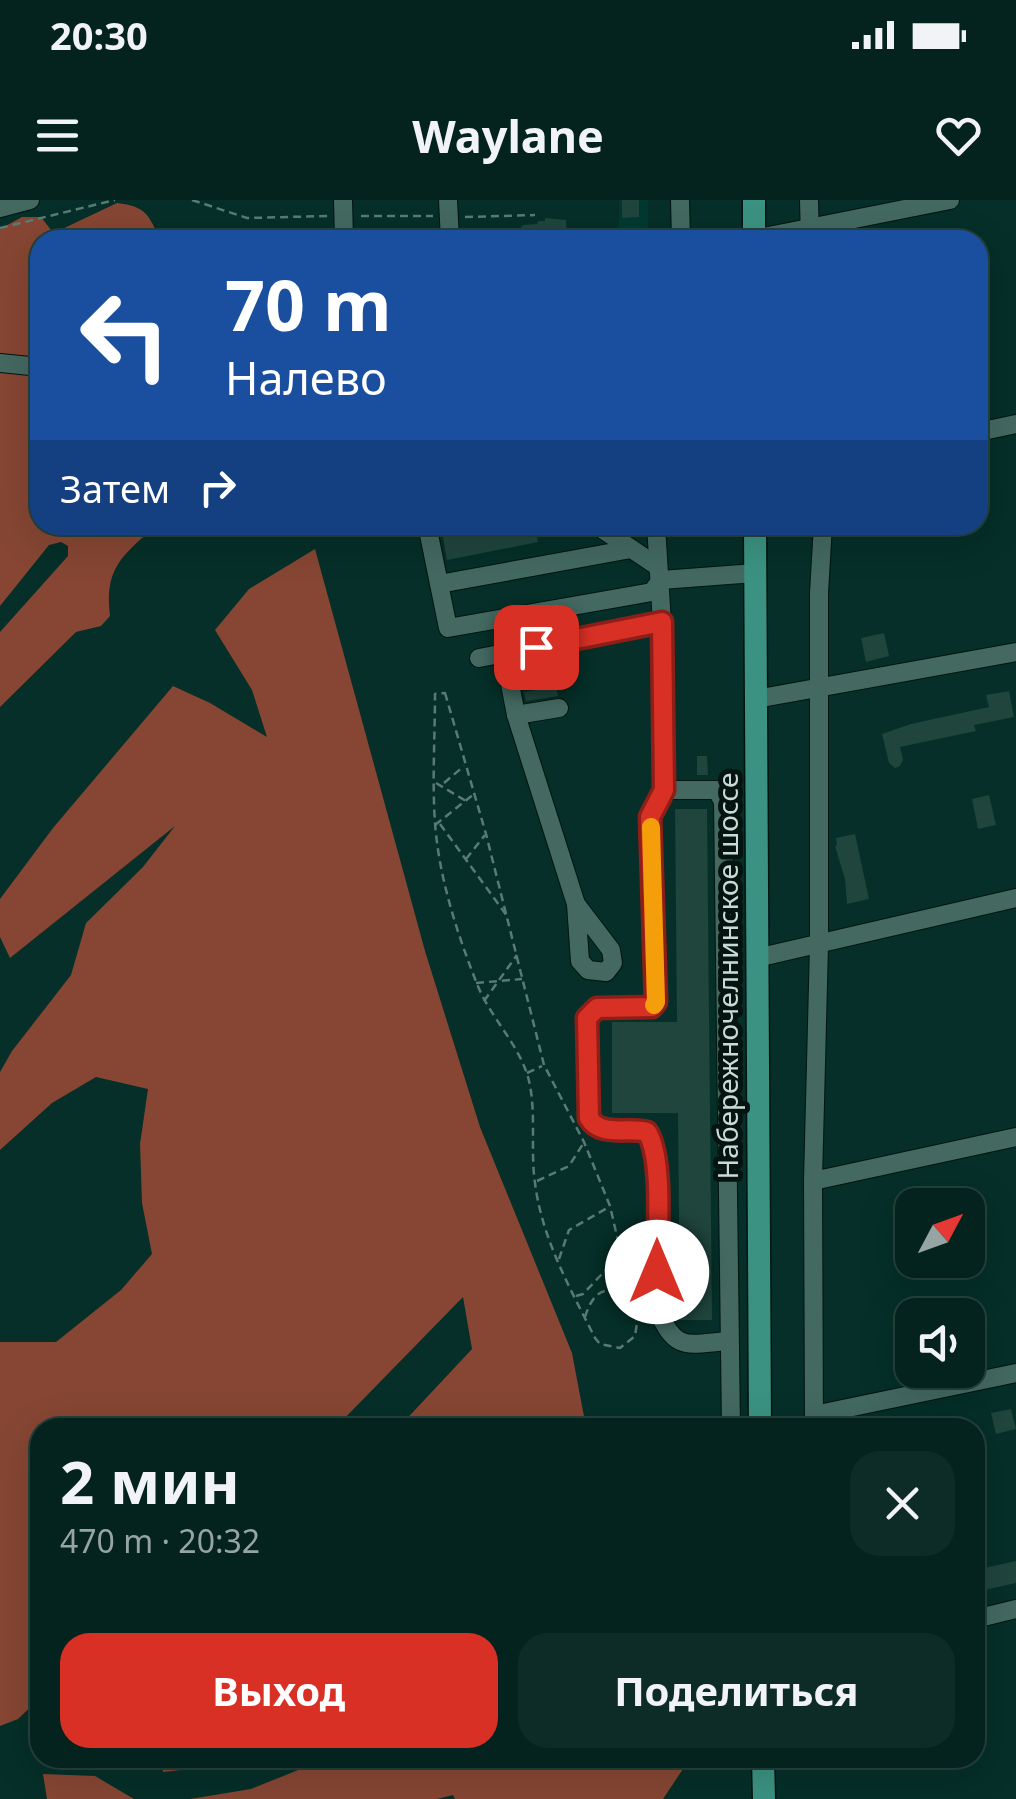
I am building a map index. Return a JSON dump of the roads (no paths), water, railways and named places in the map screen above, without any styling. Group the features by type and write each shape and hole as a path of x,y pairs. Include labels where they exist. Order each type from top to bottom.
{"main road":[{"path":"754,200 754,230"},
{"name":"Набережночелнинское шоссе","path":"755,535 760,1418"},
{"path":"763,1768 764,1799"}],"street":[{"path":"0,208 30,200"},
{"path":"680,200 681,230"},
{"path":"810,200 811,230"},
{"path":"827,230 950,200"},
{"path":"0,363 30,367"},
{"path":"988,430 1016,424"},
{"path":"429,535 448,628 652,592 659,573"},
{"path":"610,535 659,573 755,572"},
{"path":"656,535 662,622 664,790 650,817 656,1002 652,1007 597,1008 587,1018 589,1118 602,1130 632,1128 647,1132 652,1140 656,1158 658,1309 667,1332 688,1344 730,1341"},
{"path":"814,1418 813,1181 820,944 819,592 822,535"},
{"path":"439,584 630,549"},
{"path":"479,658 662,622"},
{"path":"756,700 1016,652"},
{"path":"504,654 516,715 576,904"},
{"path":"516,715 559,708"},
{"path":"664,790 718,790 723,802 730,1418"},
{"path":"758,958 1016,898"},
{"path":"813,1181 1016,1137"},
{"path":"827,1418 1016,1373"},
{"path":"985,1616 1016,1608"}]}
